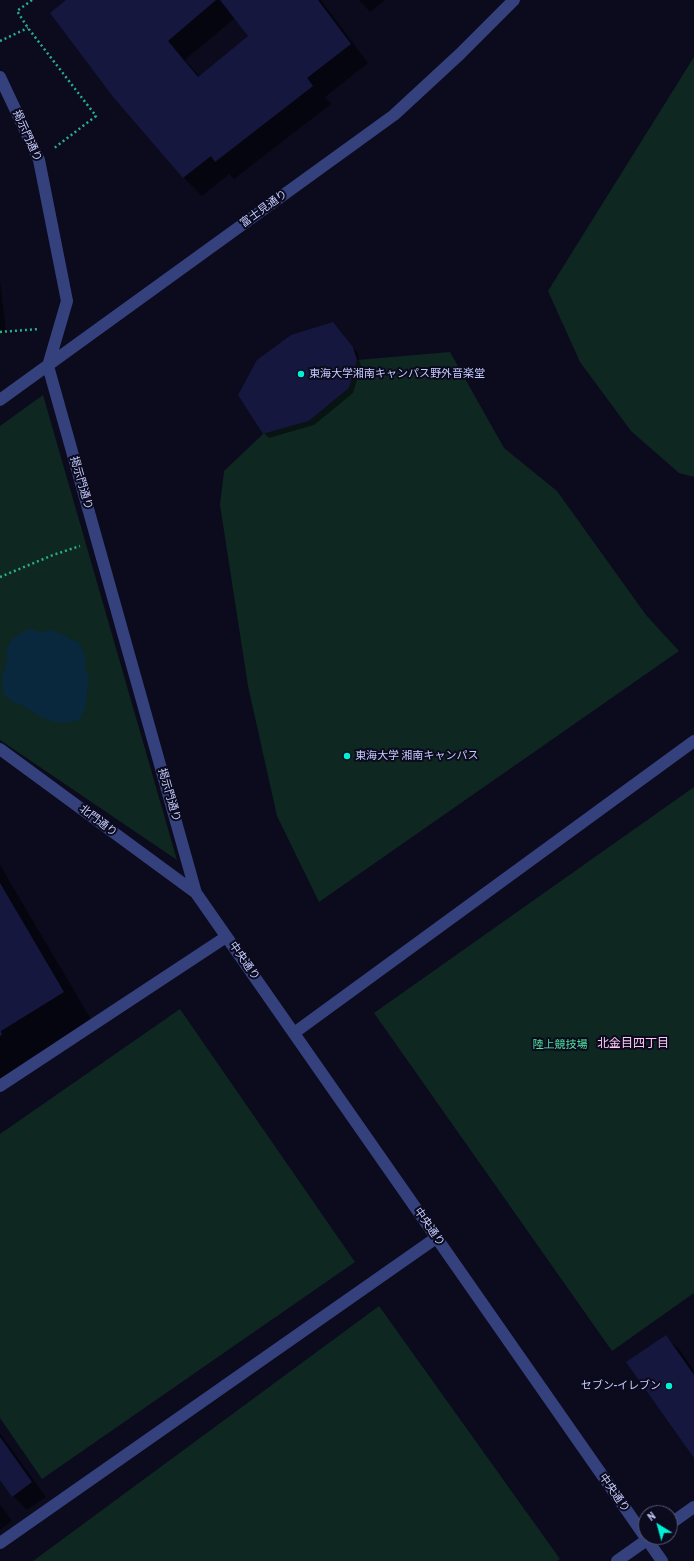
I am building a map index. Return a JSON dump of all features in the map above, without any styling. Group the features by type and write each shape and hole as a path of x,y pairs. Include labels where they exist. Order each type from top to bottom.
{"lane":[{"name":"富士見通り","path":"0,400 394,115 460,54 514,0"},
{"name":"掲示門通り","path":"0,77 39,160 67,301 48,366 196,893"},
{"path":"294,1033 694,741"},
{"name":"北門通り","path":"0,749 196,893"},
{"name":"中央通り","path":"196,893 436,1238 638,1523"},
{"path":"0,1086 226,937"},
{"path":"0,1543 436,1238"},
{"path":"678,1518 694,1507"},
{"path":"617,1561 639,1545"},
{"name":"中央通り","path":"653,1545 662,1561"}],"path":[{"path":"32,0 17,11 28,28 96,116 39,160"},
{"path":"0,41 28,28"},
{"path":"0,332 59,328"},
{"path":"0,576 53,555 97,540"}],"green space":[{"path":"694,57 694,477 679,473 631,431 580,362 548,291"},
{"path":"450,352 504,448 557,491 646,615 679,651 319,902 277,816 248,686 220,505 224,471 263,434 309,421 349,388 357,360"},
{"path":"43,395 177,860 0,740 0,426"},
{"name":"陸上競技場","path":"694,787 694,1293 612,1351 374,1013"},
{"path":"180,1009 355,1262 42,1479 0,1418 0,1134"},
{"path":"379,1306 560,1559 557,1561 33,1561"}],"water":[{"path":"29,628 40,632 52,630 79,643 85,656 85,667 89,678 85,709 79,720 72,722 54,722 39,716 20,704 13,702 3,694 2,676 7,662 7,649 12,639"}],"building":[{"path":"66,0 216,0 168,41 198,77 248,36 220,0 318,0 351,44 307,78 313,86 215,162 211,156 183,178 114,98 50,13"},
{"name":"東海大学湘南キャンパス野外音楽堂","path":"333,322 353,347 357,360 349,388 309,421 263,434 238,395 257,360 291,335"},
{"path":"0,883 64,992 1,1031 2,1035 0,1036"},
{"name":"セブン-イレブン","path":"666,1335 694,1375 694,1458 626,1362"},
{"path":"0,1437 32,1482 12,1497 0,1480"}],"place":[{"name":"東海大学湘南キャンパス野外音楽堂","path":"301,374"},
{"name":"東海大学 湘南キャンパス","path":"347,756"},
{"name":"セブン-イレブン","path":"669,1386"}],"district":[{"name":"北金目四丁目","path":"633,1044"}]}
